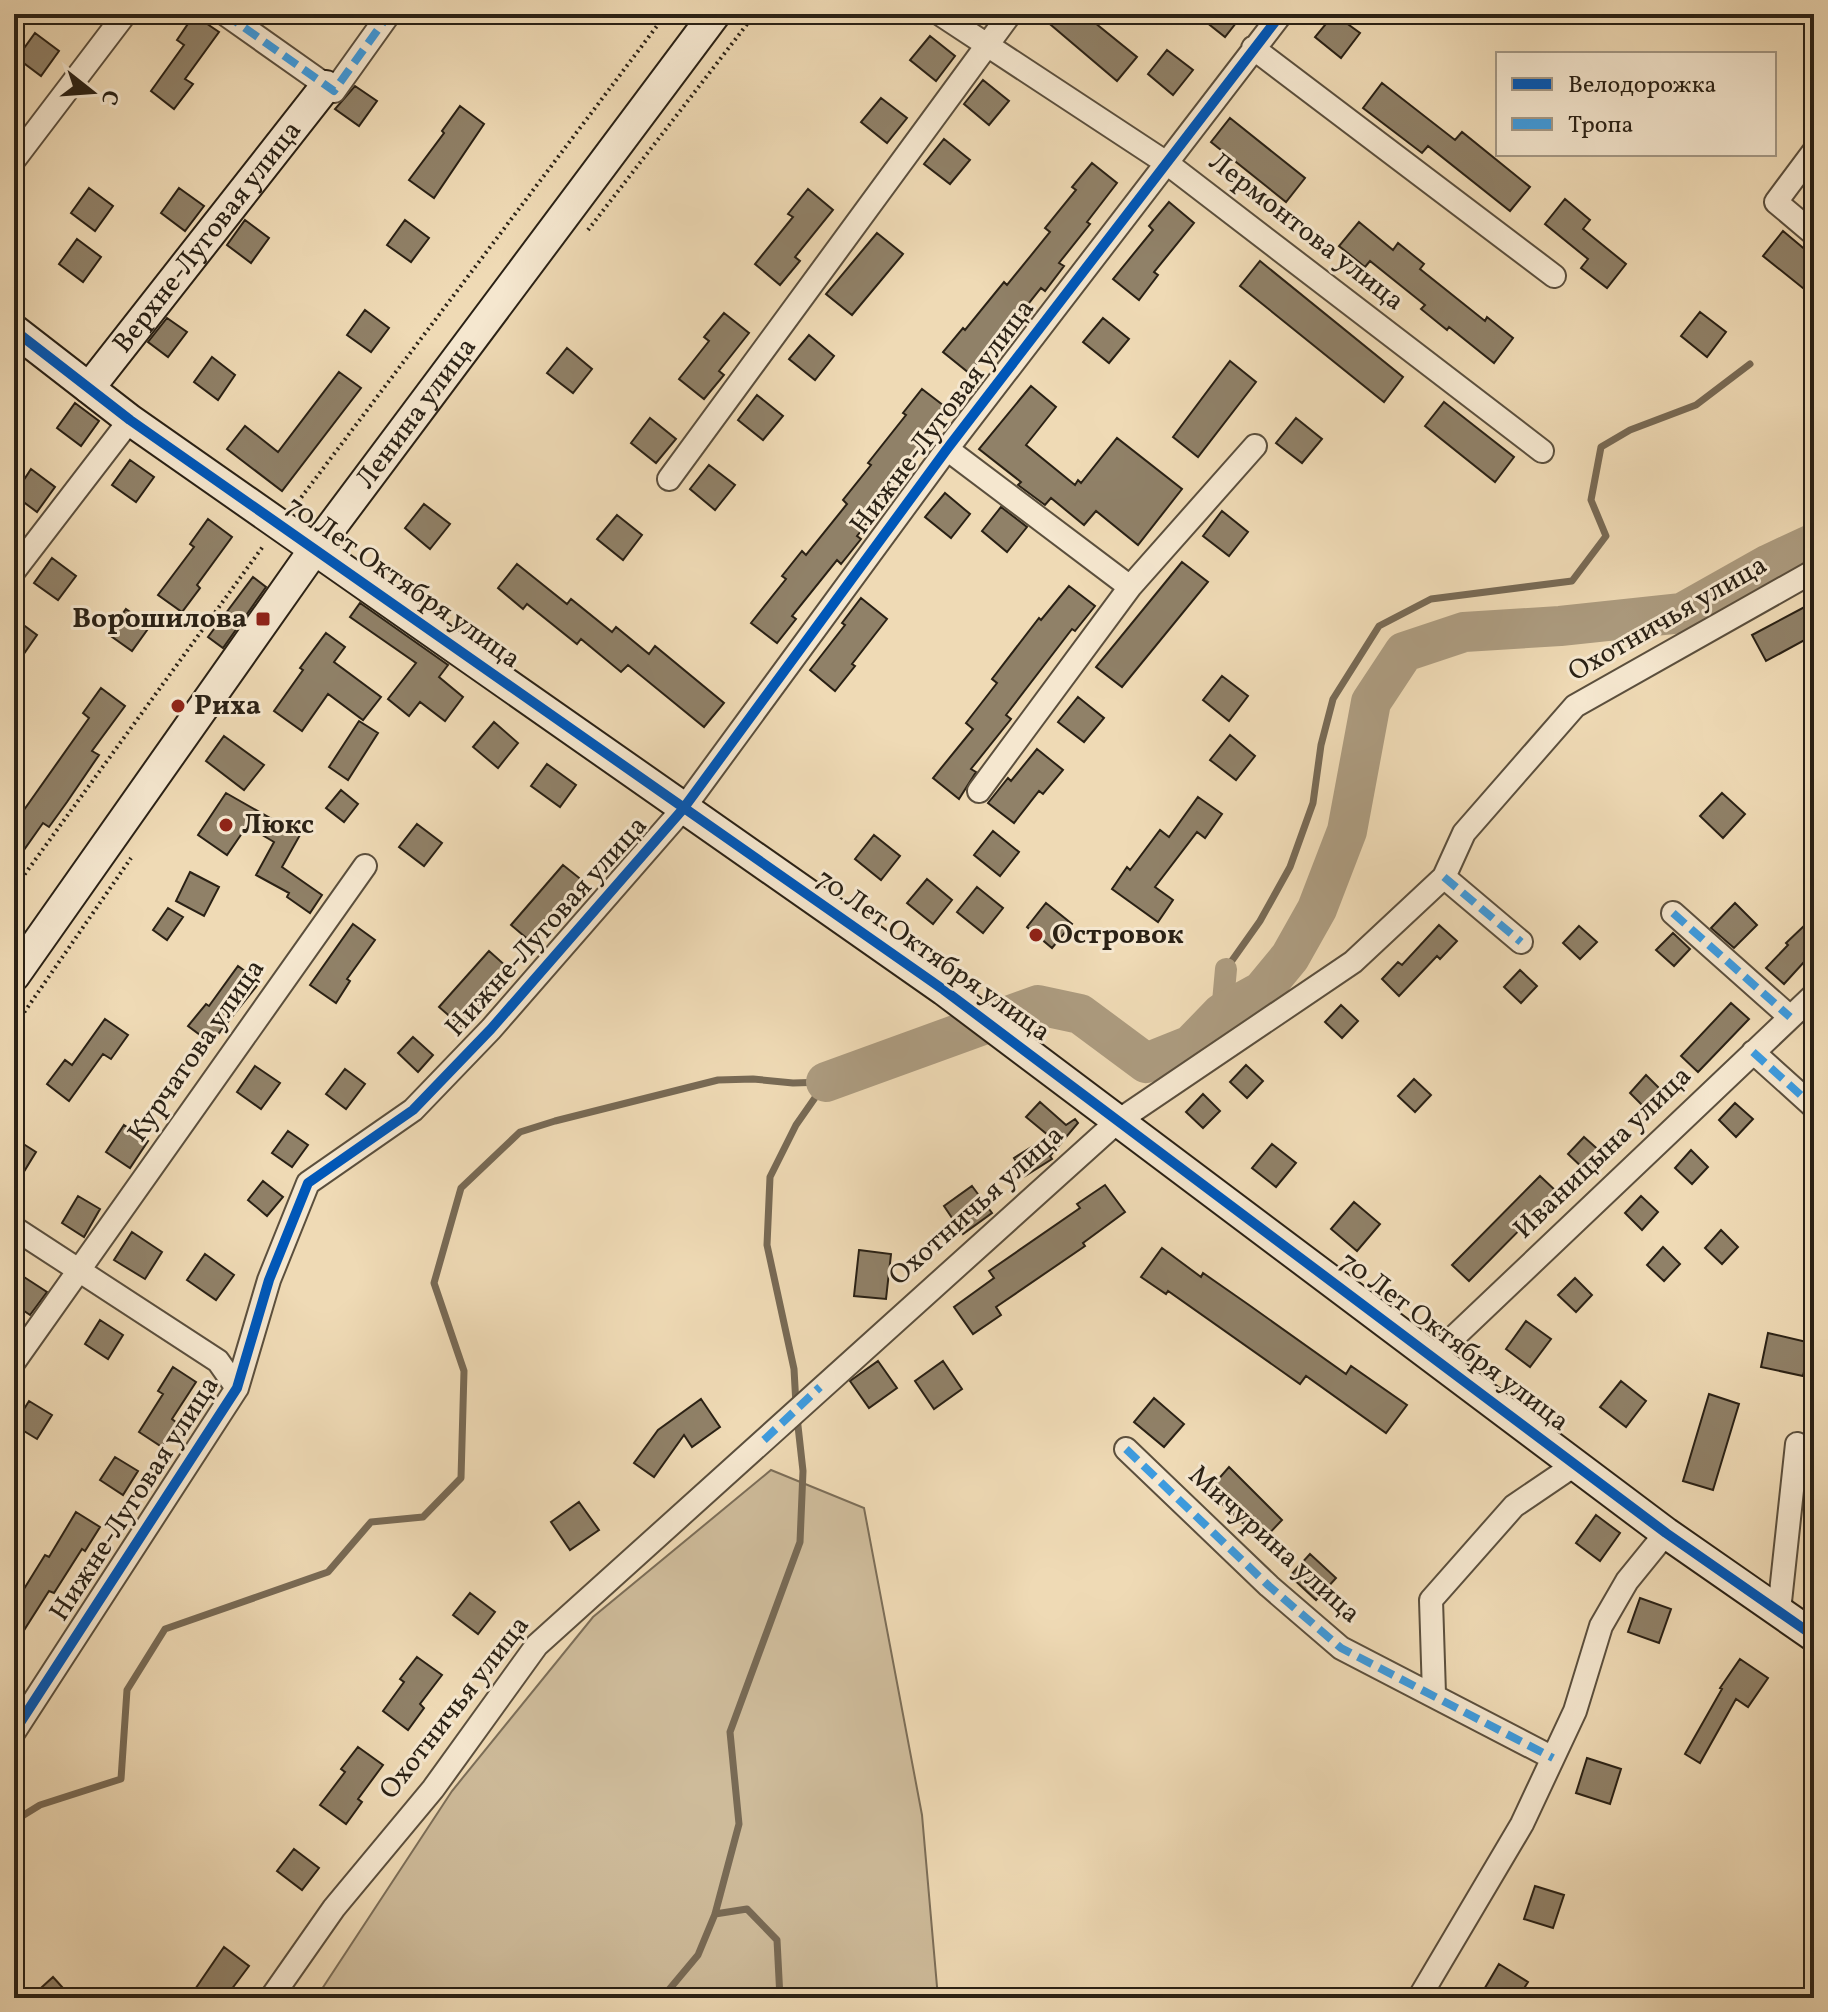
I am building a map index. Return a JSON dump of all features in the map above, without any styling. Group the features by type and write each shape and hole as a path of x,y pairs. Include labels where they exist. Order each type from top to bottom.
{"street":[{"path":"14,160 125,14"},
{"path":"225,14 330,88"},
{"name":"Верхне-Луговая улица","path":"89,388 389,14"},
{"name":"Ленина улица","path":"14,976 314,550 715,14"},
{"name":"Лермонтова улица","path":"940,14 1168,164 1542,451"},
{"path":"669,479 1010,14"},
{"name":"Нижне-Луговая улица","path":"14,1732 237,1388 269,1280 308,1183 413,1110 491,1029 683,809 947,449 1281,14"},
{"path":"1253,48 1554,276"},
{"path":"1814,151 1776,202 1814,234"},
{"name":"70 Лет Октября улица","path":"14,330 130,420 944,990 1666,1533 1814,1636"},
{"path":"14,571 130,420"},
{"path":"979,791 1130,587 1255,446"},
{"path":"947,449 1130,587"},
{"name":"Охотничья улица","path":"271,1998 334,1908 433,1789 537,1645 1118,1121 1353,962 1444,877 1464,833 1575,706 1814,571"},
{"name":"Курчатова улица","path":"14,1362 365,866"},
{"path":"1444,877 1521,942"},
{"path":"1673,913 1790,1017"},
{"name":"Иваницына улица","path":"1434,1356 1814,995"},
{"path":"1753,1052 1814,1107"},
{"path":"14,1228 218,1361 237,1388"},
{"path":"1779,1611 1797,1444"},
{"name":"Мичурина улица","path":"1126,1449 1269,1586 1341,1648 1553,1758"},
{"path":"1434,1694 1431,1600 1514,1506 1576,1464"},
{"path":"1419,1998 1522,1824 1575,1711 1601,1626 1627,1581 1666,1533"}],"path":[{"path":"14,889 246,567 666,14"},
{"path":"583,238 725,49 755,14"},
{"path":"14,1027 139,847"}],"shaded area":[{"path":"771,1470 864,1508 922,1815 938,1998 316,1998 452,1791 593,1617"}],"building":[{"path":"1038,14 1084,14 1137,57 1117,81"},
{"path":"1196,14 1243,14 1225,37"},
{"path":"1334,14 1360,33 1341,58 1315,37"},
{"path":"194,15 219,32 185,79 193,84 174,109 151,91 184,45 177,40"},
{"path":"35,33 59,51 41,76 17,58"},
{"path":"930,36 955,56 936,81 910,60"},
{"path":"1167,50 1193,70 1173,95 1148,74"},
{"path":"983,80 1009,101 989,125 964,104"},
{"path":"1382,83 1455,140 1462,132 1530,187 1510,211 1428,146 1422,153 1363,108"},
{"path":"355,86 377,101 359,126 335,109"},
{"path":"881,98 907,118 887,143 861,122"},
{"path":"460,106 484,124 434,198 409,180"},
{"path":"1230,118 1305,178 1286,202 1211,142"},
{"path":"944,139 970,160 950,184 924,164"},
{"path":"1092,163 1117,183 1059,263 1064,266 1045,291 1041,288 969,373 943,352 1004,282 1007,285 1050,232 1045,228 1076,190 1072,187"},
{"path":"89,188 113,206 95,231 71,213"},
{"path":"179,188 204,206 185,231 161,213"},
{"path":"808,189 833,210 795,257 800,261 780,285 755,264 793,217 788,214"},
{"path":"1565,199 1590,220 1583,229 1626,264 1607,288 1581,268 1588,259 1545,224"},
{"path":"1169,202 1194,223 1154,272 1158,275 1139,300 1113,279 1153,230 1149,226"},
{"path":"245,220 269,238 251,263 227,245"},
{"path":"405,220 429,238 411,262 387,245"},
{"path":"1359,222 1393,250 1398,243 1424,264 1420,269 1485,321 1487,317 1513,338 1494,363 1421,309 1425,305 1370,261 1365,267 1339,246"},
{"path":"1783,231 1814,257 1814,297 1763,256"},
{"path":"877,233 903,254 852,315 826,294"},
{"path":"77,239 101,257 83,282 59,264"},
{"path":"1260,261 1403,377 1384,402 1240,286"},
{"path":"365,310 389,328 371,352 347,335"},
{"path":"1700,312 1726,332 1707,357 1681,336"},
{"path":"724,313 749,333 719,371 724,375 704,399 679,379 709,341 704,337"},
{"path":"167,318 187,332 168,357 148,342"},
{"path":"1103,318 1129,339 1109,363 1083,342"},
{"path":"809,335 834,356 815,380 789,359"},
{"path":"567,348 592,369 573,393 547,373"},
{"path":"212,357 235,375 218,400 194,382"},
{"path":"1230,361 1256,382 1198,457 1173,437"},
{"path":"339,372 361,388 282,491 227,449 245,426 278,452"},
{"path":"1031,386 1056,407 1026,445 1075,485 1078,480 1081,483 1117,438 1182,489 1138,545 1096,511 1084,525 1051,498 1045,505 979,449"},
{"path":"922,389 948,409 885,494 888,497 857,536 861,539 841,564 837,560 792,616 796,619 777,643 751,623 786,579 782,576 802,551 806,555 847,504 843,500 871,465 868,463 906,415 903,413"},
{"path":"757,395 783,416 763,440 738,420"},
{"path":"1444,402 1514,457 1495,482 1425,426"},
{"path":"75,403 99,421 81,446 57,428"},
{"path":"650,418 676,439 656,463 631,443"},
{"path":"1296,418 1322,439 1302,463 1276,443"},
{"path":"130,460 154,477 136,502 112,485"},
{"path":"709,465 735,485 715,510 690,489"},
{"path":"31,469 55,487 37,512 14,495"},
{"path":"945,493 970,514 951,538 925,517"},
{"path":"424,504 450,524 430,549 405,528"},
{"path":"1001,507 1027,527 1007,552 982,531"},
{"path":"1222,511 1248,532 1229,556 1203,536"},
{"path":"617,515 642,535 623,560 597,539"},
{"path":"208,519 232,537 197,585 200,588 182,612 158,595 194,547 190,544"},
{"path":"52,558 76,576 58,600 34,583"},
{"path":"1182,562 1208,582 1122,687 1096,667"},
{"path":"517,564 567,604 571,599 612,632 616,627 649,654 655,646 724,703 704,727 628,665 621,672 581,639 577,644 527,604 523,609 498,588"},
{"path":"253,577 266,587 223,648 208,637"},
{"path":"1069,586 1095,606 1075,631 1072,629 1006,715 1011,719 971,769 976,772 959,799 933,778 973,729 966,723 997,683 992,679 1039,618 1041,620"},
{"path":"861,598 887,619 835,691 810,670 845,625 842,623"},
{"path":"1814,602 1814,635 1766,661 1752,635"},
{"path":"360,603 448,665 439,677 463,697 445,721 420,702 409,716 388,699 416,663 350,617"},
{"path":"126,609 150,626 132,651 108,634"},
{"path":"14,618 37,635 14,668"},
{"path":"326,633 345,647 334,662 381,697 363,720 328,694 302,731 274,711"},
{"path":"1222,676 1248,696 1229,721 1203,700"},
{"path":"101,688 125,706 92,751 99,755 67,802 49,827 43,823 14,864 14,824 89,718 83,713"},
{"path":"1078,697 1104,718 1084,742 1058,722"},
{"path":"359,721 378,733 348,780 329,767"},
{"path":"494,722 518,743 498,768 473,747"},
{"path":"1230,735 1255,756 1236,780 1210,760"},
{"path":"224,736 264,765 244,790 206,761"},
{"path":"1037,749 1063,770 1043,794 1039,791 1014,823 988,803"},
{"path":"547,764 576,785 560,807 531,786"},
{"path":"341,790 358,804 344,822 326,808"},
{"path":"226,793 300,835 282,867 322,895 310,913 287,897 289,893 256,875 274,842 247,826 227,855 198,835"},
{"path":"1722,793 1745,814 1723,838 1700,816"},
{"path":"1198,797 1222,814 1205,838 1197,832 1155,887 1173,900 1158,922 1112,889 1160,830 1169,837"},
{"path":"417,824 442,843 424,866 399,847"},
{"path":"993,831 1019,852 1000,876 974,855"},
{"path":"874,835 900,856 881,880 855,859"},
{"path":"563,865 583,881 530,941 511,925"},
{"path":"190,872 219,887 204,916 176,901"},
{"path":"927,879 952,900 933,924 907,903"},
{"path":"977,887 1003,908 983,933 957,912"},
{"path":"1046,903 1072,924 1052,948 1027,927"},
{"path":"1735,903 1757,925 1734,948 1711,928"},
{"path":"168,908 183,917 167,940 153,930"},
{"path":"353,924 375,940 347,979 350,981 336,1003 310,985"},
{"path":"1439,925 1457,941 1440,959 1437,956 1399,996 1382,979 1398,962 1402,965"},
{"path":"1805,925 1814,935 1814,972 1804,962 1784,984 1766,968"},
{"path":"1579,926 1597,942 1580,959 1563,943"},
{"path":"1673,933 1690,949 1674,966 1656,950"},
{"path":"489,951 507,967 461,1026 439,1007"},
{"path":"238,966 260,982 211,1043 188,1026 206,1004 209,1006"},
{"path":"1520,970 1537,986 1521,1003 1504,987"},
{"path":"1731,1003 1749,1019 1698,1072 1681,1056"},
{"path":"1341,1005 1358,1021 1342,1038 1325,1022"},
{"path":"105,1019 128,1035 111,1059 103,1054 69,1101 47,1084 65,1060 72,1065"},
{"path":"413,1037 433,1055 418,1072 398,1053"},
{"path":"1246,1065 1263,1081 1247,1098 1230,1082"},
{"path":"255,1066 280,1083 261,1109 237,1092"},
{"path":"345,1069 365,1084 346,1109 326,1094"},
{"path":"1646,1075 1663,1092 1646,1109 1630,1093"},
{"path":"1414,1079 1431,1095 1415,1112 1398,1096"},
{"path":"1203,1094 1220,1111 1203,1128 1186,1112"},
{"path":"1040,1102 1066,1125 1075,1119 1078,1123 1050,1156 1052,1159 1025,1176 1014,1158 1049,1136 1026,1117"},
{"path":"1735,1103 1753,1119 1736,1137 1719,1120"},
{"path":"124,1125 148,1141 130,1168 106,1152"},
{"path":"288,1131 308,1145 292,1167 272,1153"},
{"path":"1584,1137 1602,1153 1585,1170 1568,1154"},
{"path":"14,1138 36,1152 14,1188"},
{"path":"1272,1144 1296,1163 1276,1187 1252,1168"},
{"path":"1691,1150 1708,1167 1692,1184 1675,1168"},
{"path":"1540,1176 1557,1192 1469,1281 1452,1265"},
{"path":"263,1181 283,1197 267,1216 248,1200"},
{"path":"1105,1185 1125,1212 1083,1243 1085,1246 996,1307 1001,1315 973,1334 954,1307 994,1278 989,1271 1080,1208 1077,1204"},
{"path":"972,1186 992,1213 963,1234 944,1206"},
{"path":"78,1196 100,1209 84,1237 62,1223"},
{"path":"1641,1196 1658,1212 1642,1230 1625,1213"},
{"path":"1354,1202 1380,1224 1357,1251 1331,1229"},
{"path":"1721,1230 1738,1247 1722,1264 1705,1248"},
{"path":"132,1232 162,1252 145,1279 114,1260"},
{"path":"1663,1247 1680,1264 1664,1281 1647,1265"},
{"path":"1162,1248 1201,1277 1203,1273 1346,1374 1351,1366 1407,1405 1386,1433 1306,1376 1300,1384 1168,1291 1166,1294 1141,1277"},
{"path":"859,1250 891,1254 886,1299 854,1296"},
{"path":"205,1254 234,1275 216,1300 187,1280"},
{"path":"24,1277 47,1292 30,1315 14,1304 14,1293"},
{"path":"1575,1278 1592,1295 1576,1312 1558,1295"},
{"path":"100,1320 123,1335 108,1359 85,1344"},
{"path":"1526,1321 1551,1339 1530,1367 1506,1349"},
{"path":"1768,1333 1811,1343 1803,1376 1761,1367"},
{"path":"878,1361 897,1388 869,1408 850,1381"},
{"path":"943,1361 962,1389 934,1409 915,1381"},
{"path":"173,1367 196,1382 172,1419 177,1423 162,1447 139,1432 163,1394 158,1391"},
{"path":"1621,1381 1646,1401 1626,1427 1600,1407"},
{"path":"1709,1394 1739,1404 1713,1490 1683,1481"},
{"path":"1154,1398 1184,1424 1164,1447 1134,1422"},
{"path":"701,1399 720,1427 692,1447 684,1435 654,1477 634,1463 658,1430"},
{"path":"29,1401 52,1415 37,1439 14,1425"},
{"path":"115,1457 138,1471 123,1495 100,1480"},
{"path":"1229,1467 1282,1520 1262,1541 1208,1491"},
{"path":"579,1502 599,1530 570,1550 551,1522"},
{"path":"76,1512 100,1527 54,1593 49,1591 14,1646 14,1605 45,1555 49,1557"},
{"path":"1596,1515 1620,1533 1600,1561 1576,1543"},
{"path":"1310,1554 1336,1578 1316,1600 1290,1576"},
{"path":"470,1593 495,1612 478,1634 453,1615"},
{"path":"1640,1598 1671,1609 1659,1643 1628,1632"},
{"path":"417,1657 442,1675 420,1704 424,1708 408,1730 383,1711 404,1682 400,1679"},
{"path":"1740,1659 1768,1678 1748,1707 1736,1699 1700,1763 1685,1754 1720,1688"},
{"path":"358,1747 383,1765 358,1799 362,1802 346,1824 320,1805 345,1772 341,1769"},
{"path":"1587,1758 1621,1769 1610,1804 1576,1793"},
{"path":"294,1849 319,1868 302,1890 277,1871"},
{"path":"1535,1886 1564,1895 1553,1928 1524,1919"},
{"path":"224,1947 249,1966 225,1998 189,1998"},
{"path":"1499,1964 1528,1982 1518,1998 1479,1998"},
{"path":"53,1977 72,1998 30,1998"}],"waterway":[{"path":"1226,969 1260,921 1290,867 1313,803 1321,745 1333,699 1379,626 1431,599 1572,581 1606,536 1591,500 1601,447 1630,430 1696,405 1750,364"},
{"path":"826,1082 1038,1005 1080,1014 1146,1063 1191,1045 1222,1013 1262,991 1290,957 1317,909 1347,831 1371,702 1404,652 1464,632 1682,613 1769,564 1814,543"},
{"path":"1222,1013 1226,969"},
{"path":"14,1821 40,1805 121,1779 127,1690 165,1629 328,1572 371,1522 423,1517 461,1478 464,1371 434,1283 461,1188 520,1132 718,1080 826,1082"},
{"path":"796,1405 794,1369 767,1245 770,1177 796,1125 826,1082"},
{"path":"662,1998 698,1955 715,1914 739,1824 730,1732 800,1542 803,1471 797,1417"},
{"path":"715,1914 747,1909 777,1940 780,1998"}],"marked path":[{"path":"225,14 334,91 389,14"},
{"path":"1444,877 1521,942"},
{"path":"1673,913 1790,1017"},
{"path":"1753,1052 1814,1107"},
{"path":"764,1440 820,1387"},
{"path":"1126,1449 1269,1586 1341,1648 1553,1758"}],"cycle path":[{"path":"14,1732 237,1388 269,1280 308,1183 413,1110 491,1029 683,809 947,449 1281,14"},
{"path":"14,330 130,420 944,990 1666,1533 1814,1636"}],"place":[{"name":"Ворошилова","path":"263,619"},
{"name":"Риха","path":"178,706"},
{"name":"Люкс","path":"226,825"},
{"name":"Островок","path":"1036,935"}]}
